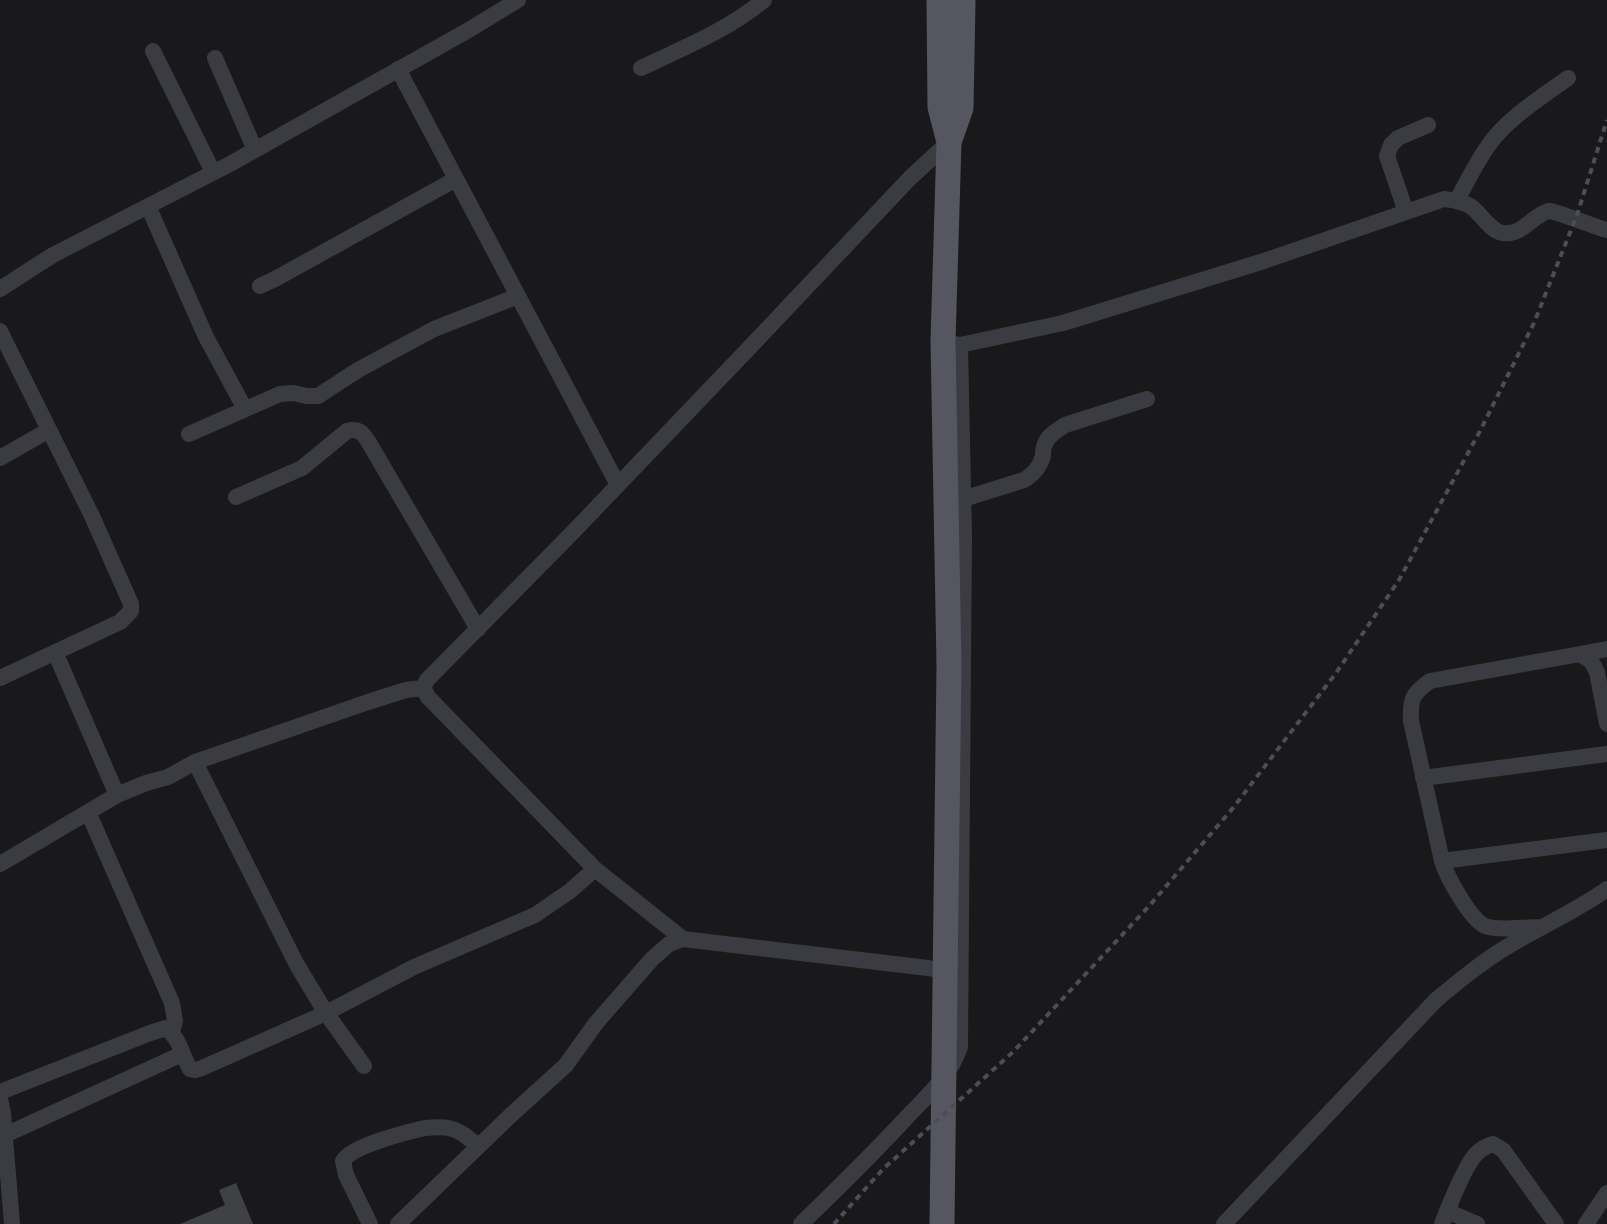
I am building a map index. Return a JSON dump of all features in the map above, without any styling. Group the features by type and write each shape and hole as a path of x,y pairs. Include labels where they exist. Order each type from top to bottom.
{"main road":[{"path":"940,0 940,107 949,142 951,343 944,367 949,665 942,1224"},
{"path":"949,142 961,108 964,0"}],"street":[{"path":"0,289 53,254 255,150 468,31 518,0"},
{"path":"641,68 729,25 747,14 764,0"},
{"path":"152,51 213,172"},
{"path":"215,58 255,150"},
{"path":"398,69 618,485"},
{"path":"1457,200 1489,144 1506,125 1568,78"},
{"path":"1406,212 1388,156 1391,145 1398,138 1428,125"},
{"path":"423,688 427,680 618,485 910,178 949,142"},
{"path":"260,286 456,179"},
{"path":"801,1224 863,1164 952,1066 960,1047 964,536 951,343 1063,322 1264,260 1444,199 1457,200 1472,207 1496,230 1503,233 1515,232 1550,211 1557,211 1574,220 1607,230"},
{"path":"148,206 206,337 245,409"},
{"path":"189,434 280,394 294,392 306,396 318,396 358,370 434,329 518,296"},
{"path":"0,332 92,516 131,604 131,611 120,622 0,678"},
{"path":"963,499 1024,480 1032,475 1038,468 1045,443 1065,425 1147,400"},
{"path":"236,498 302,468 347,431 354,429 361,431 478,629"},
{"path":"0,458 49,430"},
{"path":"1543,927 1494,928 1484,926 1457,893 1448,878 1442,861 1423,778 1411,722 1410,703 1417,690 1430,681 1607,649"},
{"path":"55,652 117,795"},
{"path":"1580,654 1591,661 1597,672 1607,724"},
{"path":"0,864 117,795 146,783 168,777 195,762 368,702 406,690 423,688"},
{"path":"423,688 428,697 595,869 683,939"},
{"path":"1423,778 1607,754"},
{"path":"195,762 297,964 326,1013 364,1066"},
{"path":"88,812 172,1003 175,1021 172,1032"},
{"path":"1442,861 1607,840"},
{"path":"0,1092 166,1028 172,1032 190,1068 196,1070 326,1013 414,967 535,915 570,891 595,869"},
{"path":"1224,1224 1436,1000 1472,970 1512,944 1589,902 1607,890"},
{"path":"398,1224 478,1146 566,1065 596,1023 652,959 669,944 683,939 928,968 961,974"},
{"path":"5,1135 182,1054"},
{"path":"0,1099 5,1135 12,1224"},
{"path":"370,1224 346,1175 343,1161 346,1156 359,1148 426,1128 438,1127 458,1131 478,1146"},
{"path":"1476,1224 1445,1217 1469,1164 1476,1153 1484,1147 1493,1144 1503,1150 1556,1224"},
{"path":"1586,1224 1607,1193"}],"building":[{"path":"236,1183 253,1224 180,1224 225,1205 219,1190"}],"railway":[{"path":"834,1224 883,1169 1013,1052 1150,905 1233,808 1336,673 1399,580 1480,431 1534,323 1577,215 1607,120"}]}
